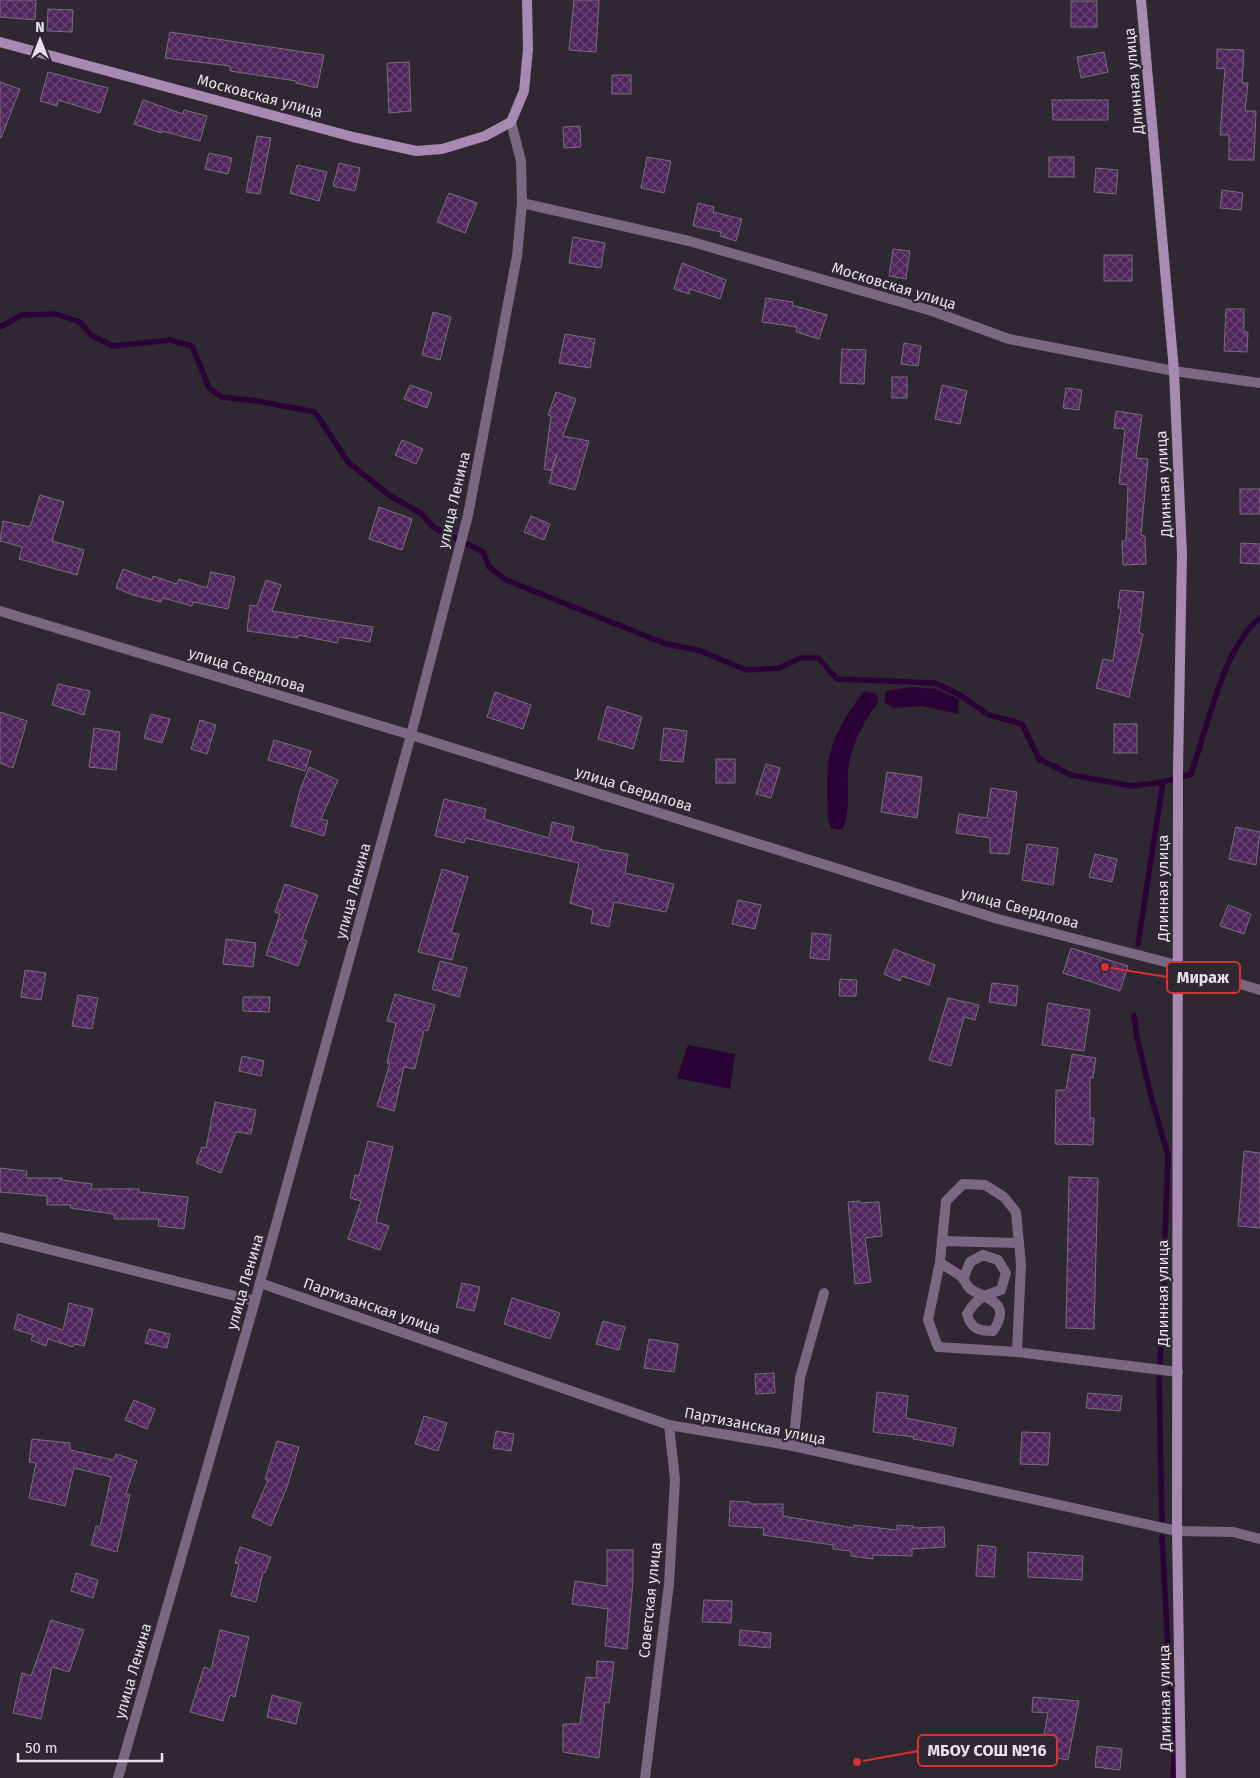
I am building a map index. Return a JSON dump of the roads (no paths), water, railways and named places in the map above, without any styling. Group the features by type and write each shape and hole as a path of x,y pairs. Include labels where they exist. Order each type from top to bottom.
{"main road":[{"path":"511,122 524,91 528,49 527,0"},
{"name":"Длинная улица","path":"1142,0 1174,370 1182,554 1178,771 1178,1372 1176,1531 1181,1778"},
{"name":"Московская улица","path":"0,42 353,137 416,151 442,149 485,136 511,122"}],"street":[{"name":"улица Ленина","path":"118,1778 260,1284 411,735 468,515 517,256 522,203 521,161 511,122"},
{"name":"Московская улица","path":"522,203 689,241 932,311 1009,339 1174,370 1260,383"},
{"name":"улица Свердлова","path":"0,611 411,735 998,919 1177,965 1260,990"},
{"path":"1017,1352 1021,1264 1016,1212 1004,1197 984,1185 963,1184 946,1201 940,1262 928,1320 938,1346 1017,1352 1178,1372"},
{"path":"0,1238 255,1301"},
{"path":"942,1242 1019,1243"},
{"path":"940,1262 963,1279 970,1290 984,1295 1001,1290 1006,1273 998,1260 983,1255 970,1262 963,1279"},
{"name":"Партизанская улица","path":"260,1284 669,1425 793,1446 1176,1531 1233,1532 1260,1539"},
{"path":"793,1446 800,1378 824,1293"},
{"name":"Советская улица","path":"645,1778 669,1584 675,1480 669,1425"}],"waterway":[{"path":"0,327 22,315 56,314 80,322 91,335 113,346 170,340 192,346 209,388 222,397 257,401 315,412 348,462 389,495 422,514 433,527 483,552 489,567 506,580 666,644 698,650 746,670 779,668 801,658 818,658 837,679 935,683 958,694 989,715 1022,724 1039,759 1071,775 1132,786 1163,782 1191,774 1226,668 1247,631 1260,618"},
{"path":"1138,944 1163,782"},
{"path":"1134,1016 1137,1038 1152,1100 1168,1155 1160,1365"},
{"path":"1159,1378 1162,1521"},
{"path":"1162,1537 1174,1758 1173,1778"}],"place":[{"name":"Мираж","path":"1105,967"},
{"name":"МБОУ СОШ №16","path":"857,1762"}]}
